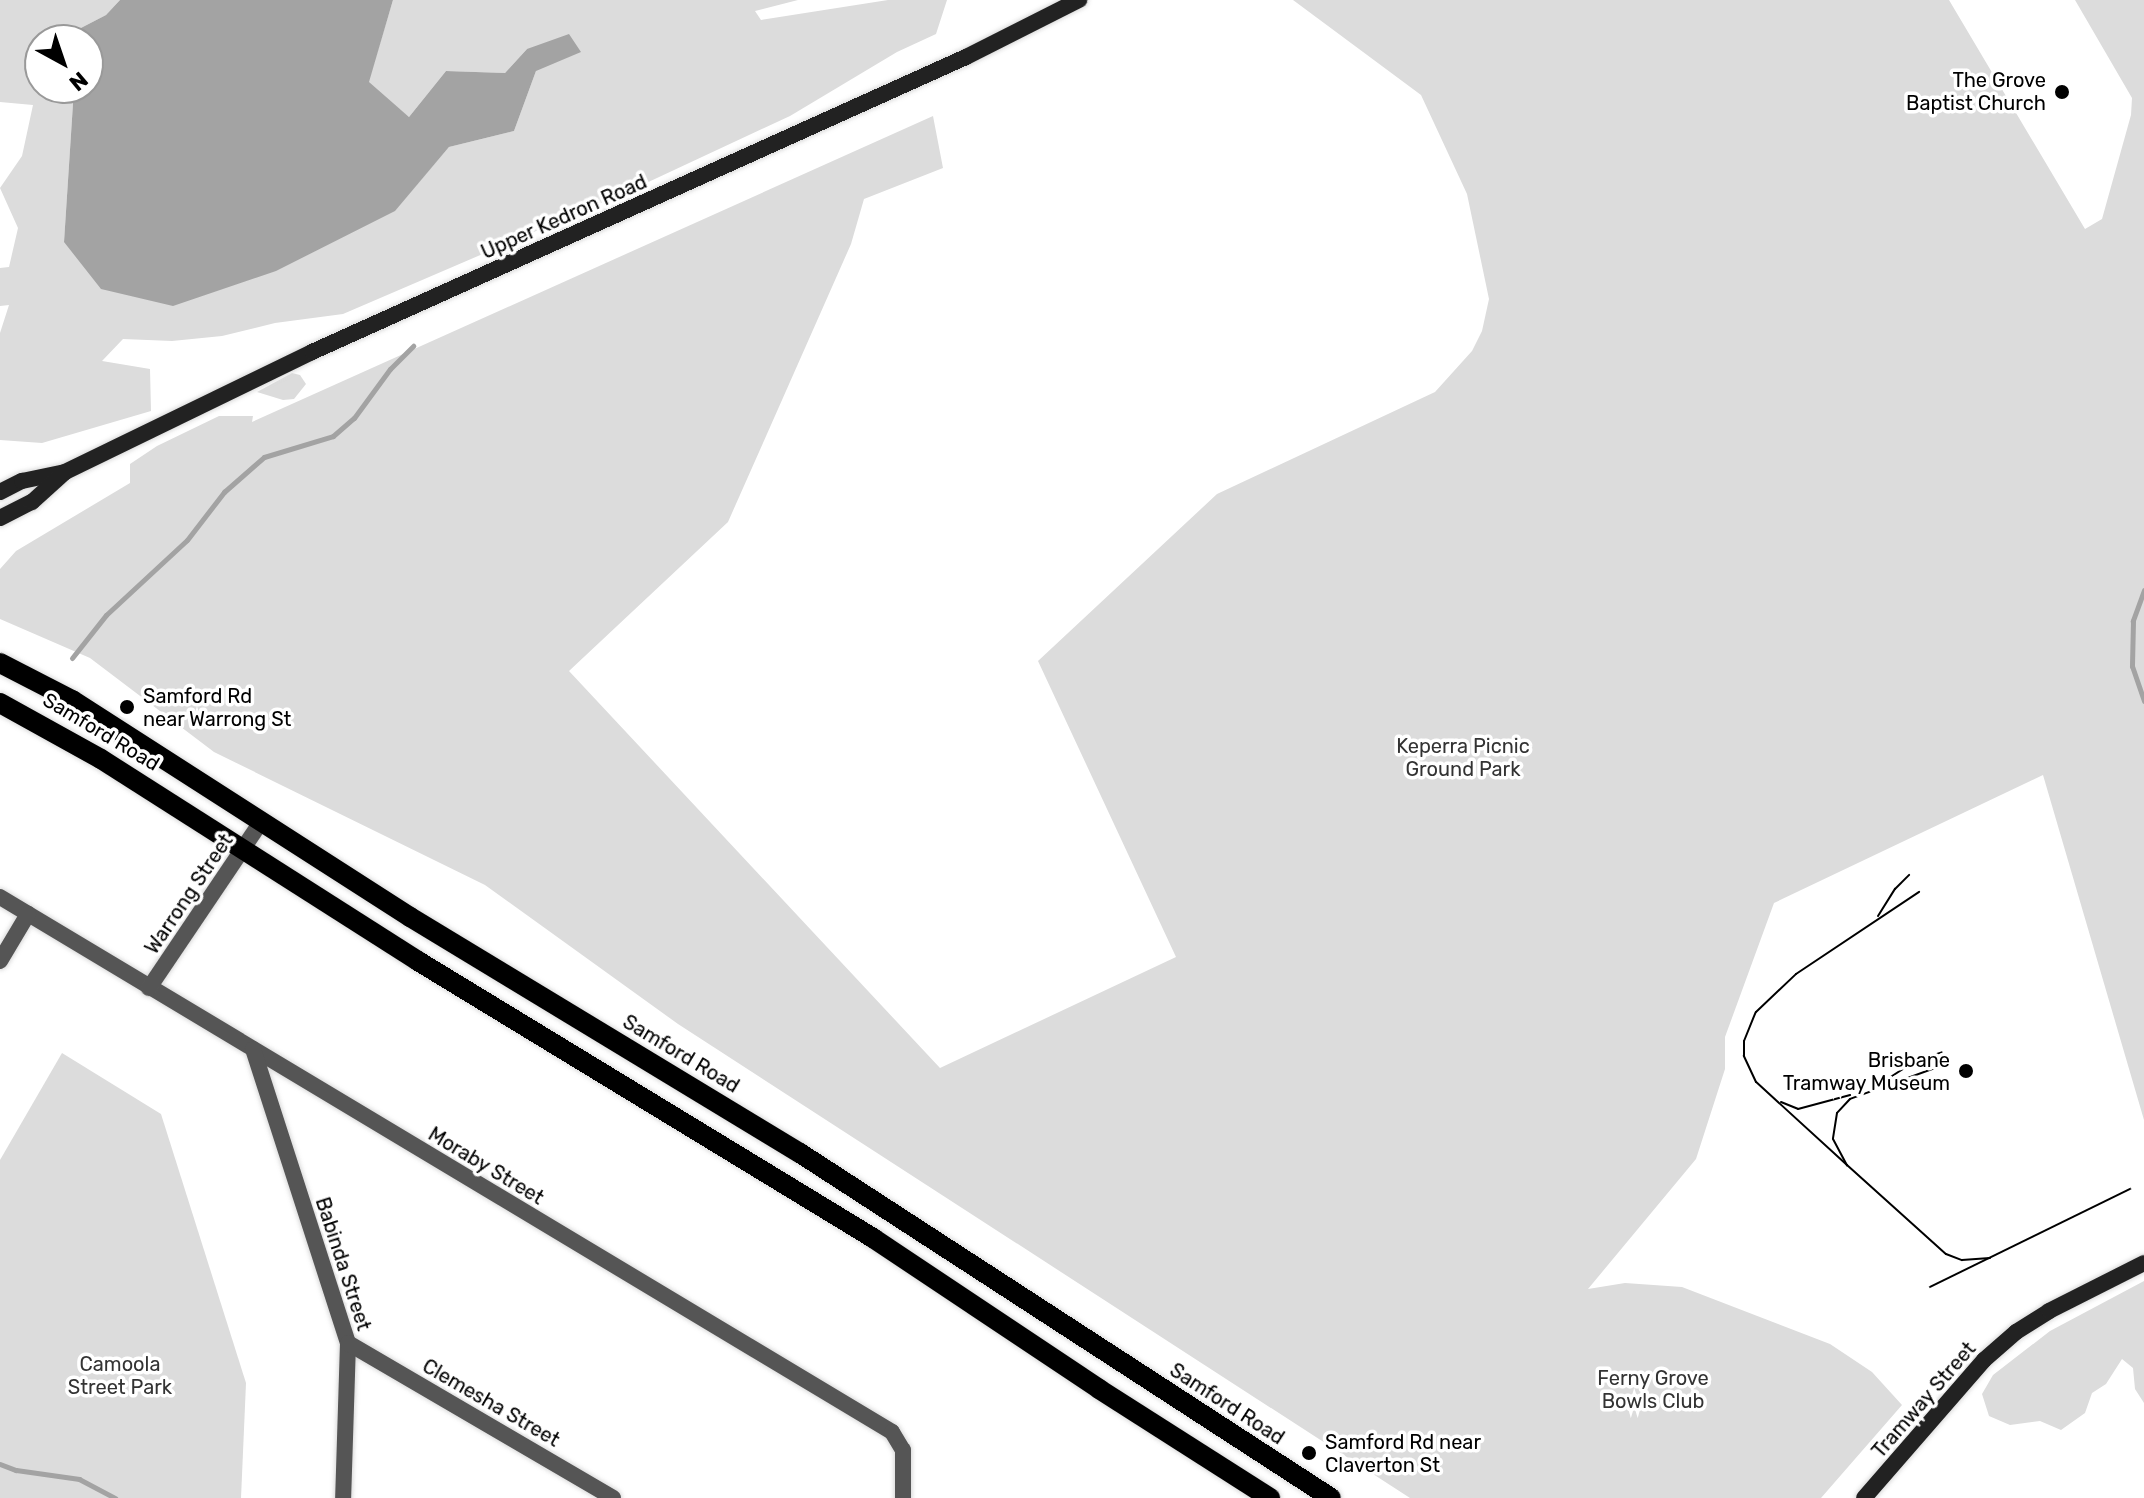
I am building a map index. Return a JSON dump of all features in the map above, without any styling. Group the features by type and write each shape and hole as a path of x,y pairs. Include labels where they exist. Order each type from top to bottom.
{"main road":[{"name":"Upper Kedron Road","path":"0,492 22,481 65,472 312,352 966,57 1079,0"},
{"name":"Upper Kedron Road","path":"0,518 32,502 65,472"},
{"name":"Samford Road","path":"0,663 72,700 473,956 849,1183 1331,1498"},
{"name":"Samford Road","path":"0,703 66,737 243,850 873,1238 1099,1389 1270,1498"},
{"name":"Tramway Street","path":"1864,1498 1984,1360 2005,1341 2049,1311 2144,1263"}],"street":[{"name":"Warrong Street","path":"149,988 261,822"},
{"name":"Moraby Street","path":"0,897 892,1432 903,1450 903,1498"},
{"path":"0,961 28,914"},
{"name":"Babinda Street","path":"253,1049 348,1343 343,1498"},
{"name":"Clemesha Street","path":"348,1343 613,1498"}],"green space":[{"path":"0,0 120,0 106,15 89,24 24,24 24,104 73,104 64,242 394,211 449,147 514,131 536,71 527,49 505,73 446,71 409,117 368,83 393,0 798,0 755,11 761,20 888,0 947,0 936,34 897,52 790,116 627,192 343,314 275,323 222,336 172,341 123,339 102,361 150,369 151,411 42,443 0,440 0,333 9,305 0,306 0,268 9,267 18,228 0,188 22,156 33,105 0,102"},
{"name":"Keperra Picnic Ground Park","path":"1293,0 1949,0 2085,229 2102,219 2131,115 2132,98 2075,0 2144,0 2144,1120 2043,775 1774,903 1725,1037 1725,1069 1696,1159 1588,1289 1625,1283 1682,1287 1830,1344 1872,1372 1902,1405 1821,1498 1410,1498 678,1024 485,885 214,752 90,658 0,619 0,569 16,551 130,483 130,464 157,446 219,416 253,416 252,422 933,116 943,168 864,199 851,244 728,522 569,671 940,1068 1176,957 1038,661 1217,494 1435,392 1472,351 1482,331 1489,299 1467,194 1421,95"},
{"path":"292,373 300,375 306,384 294,399 283,400 257,392"},
{"name":"Camoola Street Park","path":"62,1053 161,1114 246,1383 241,1498 0,1498 0,1160"},
{"path":"2144,1281 2144,1403 2135,1389 2133,1368 2122,1359 2106,1384 2092,1393 2085,1413 2061,1430 2040,1421 2010,1425 1989,1416 1982,1394 1993,1375 2050,1331"}],"shaded area":[{"path":"120,0 393,0 369,82 409,117 446,71 505,73 527,49 569,34 581,52 536,71 514,131 449,147 395,211 276,271 173,306 101,289 64,242 73,104 104,104 104,24 89,24 106,15"}],"waterway":[{"path":"72,658 106,615 187,540 224,492 264,457 333,436 354,418 390,369 413,346"},
{"path":"2144,590 2133,621 2132,666 2144,701"},
{"path":"0,1464 16,1470 79,1479 115,1498"}],"tram line":[{"path":"1878,916 1895,889 1909,875"},
{"path":"1847,1165 1756,1082 1744,1056 1744,1041 1756,1012 1796,974 1919,892"},
{"path":"1889,1078 1915,1061 1942,1052"},
{"path":"1946,1064 1850,1099 1837,1113 1833,1139 1847,1165 1946,1254 1962,1260 1990,1258"},
{"path":"1781,1102 1798,1109 1850,1095"},
{"path":"1930,1287 2130,1189"}],"place":[{"name":"The Grove Baptist Church","path":"2062,92"},
{"name":"Samford Rd near Warrong St","path":"127,707"},
{"name":"Brisbane Tramway Museum","path":"1966,1071"},
{"name":"Samford Rd near Claverton St","path":"1309,1453"}],"park label":[{"name":"Ferny Grove Bowls Club","path":"1653,1390"}]}
